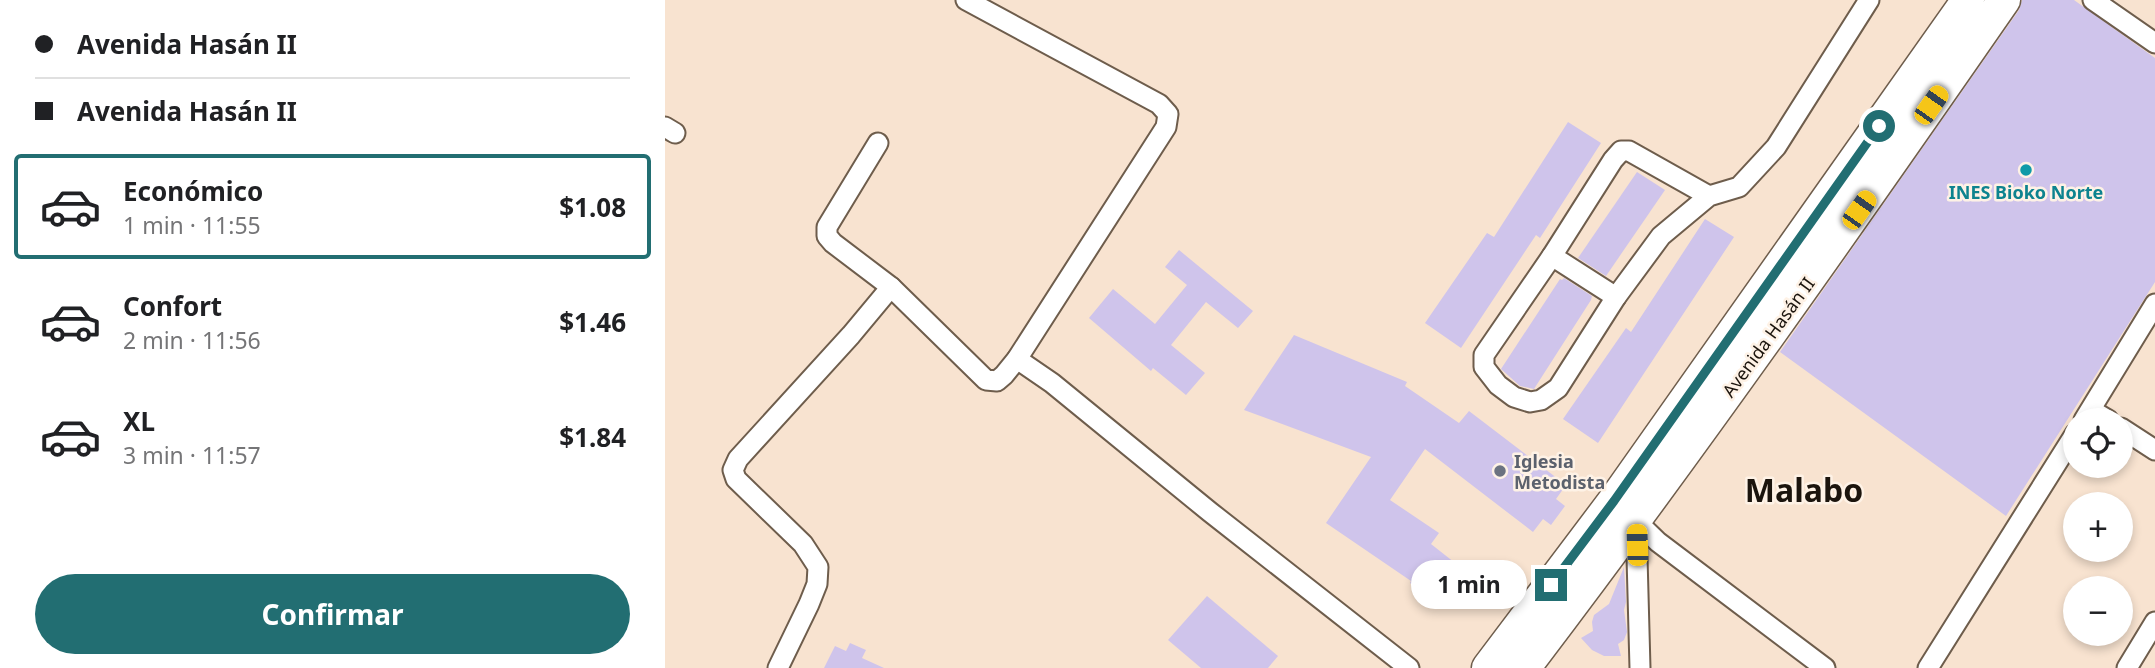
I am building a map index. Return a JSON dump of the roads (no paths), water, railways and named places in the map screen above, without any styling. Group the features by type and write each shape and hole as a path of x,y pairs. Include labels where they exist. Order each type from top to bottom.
{"main road":[{"name":"Avenida Hasán II","path":"1524,668 1625,511 1968,0"},
{"name":"Avenida Hasán II","path":"1488,668 1625,511 1844,231 2004,0"}],"street":[{"path":"878,143 827,227 827,236 891,287 986,380 997,381 1017,359 1166,127 1168,114 1160,104 967,0"},
{"path":"1709,196 1629,151 1621,151 1484,355 1484,367 1498,385 1514,397 1530,402 1541,400 1558,388 1616,297 1661,236 1709,196 1739,187 1776,147 1869,0"},
{"path":"2093,0 2155,43"},
{"path":"1552,256 1616,297"},
{"path":"778,668 809,604 817,583 818,567 803,544 736,479 733,470 738,459 891,287"},
{"path":"2099,408 2155,304"},
{"path":"1017,359 1052,383 1210,512 1409,668"},
{"path":"2133,436 2155,450"},
{"path":"1928,668 2063,453"},
{"path":"1625,511 1640,668"},
{"path":"1625,511 1658,542 1825,668"},
{"path":"2127,668 2155,622"}],"place":[{"name":"INES Bioko Norte","path":"2026,170"},
{"name":"Iglesia Metodista","path":"1500,471"}],"district":[{"name":"Malabo","path":"1804,489"}]}
